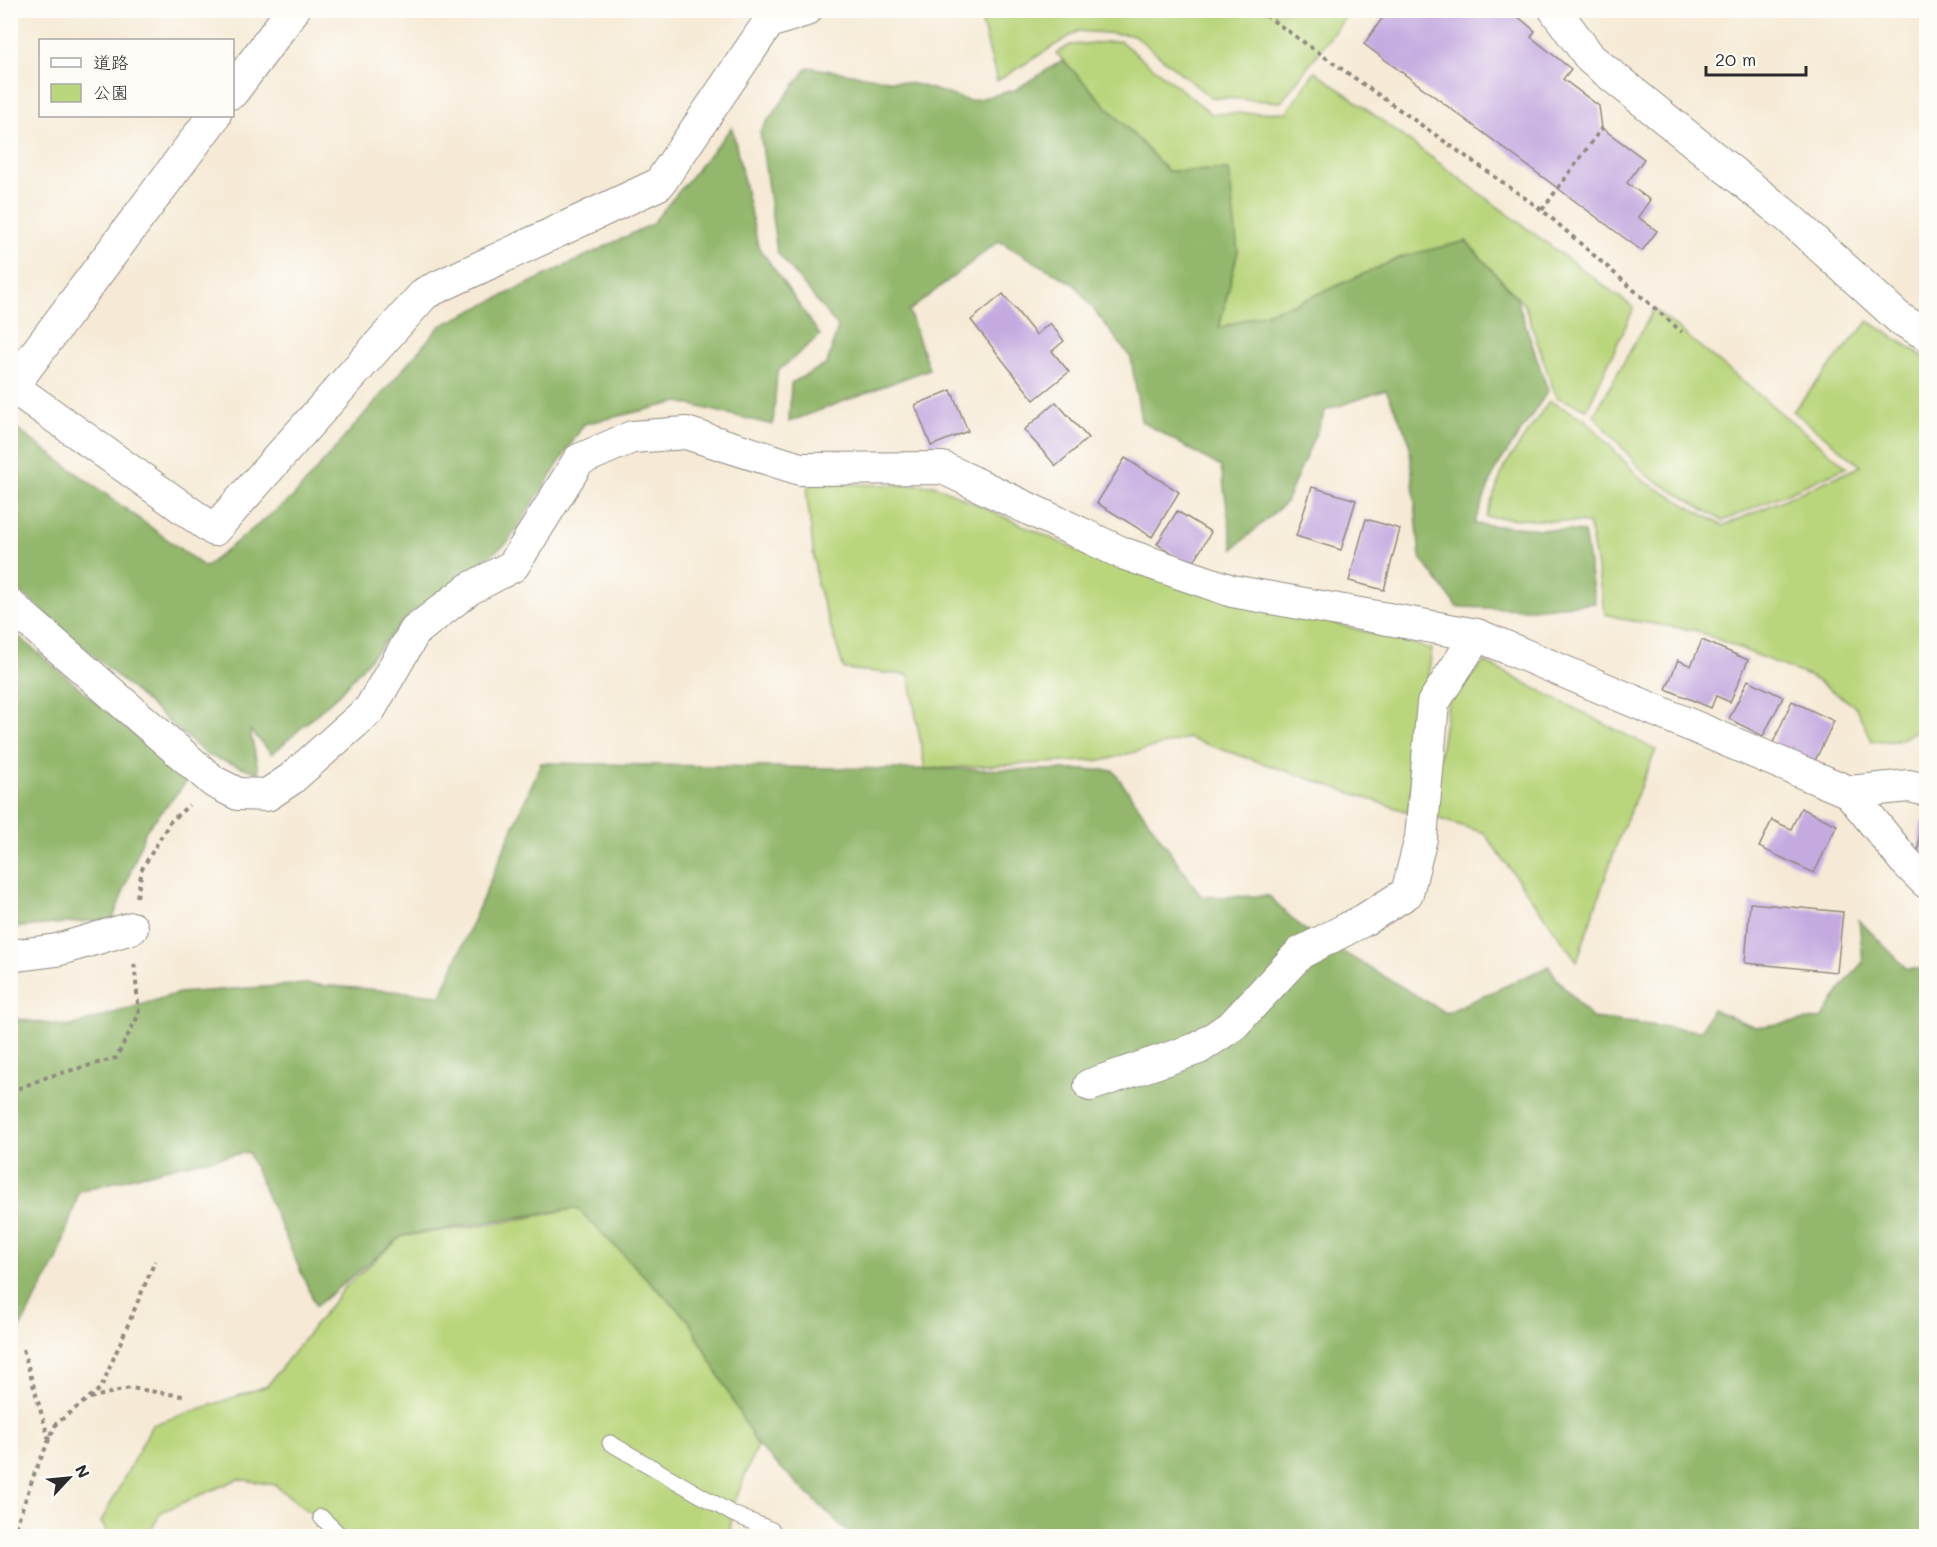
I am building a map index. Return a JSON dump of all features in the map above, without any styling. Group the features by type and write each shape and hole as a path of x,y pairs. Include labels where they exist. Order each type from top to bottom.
{"street":[{"path":"234,89 293,10"},
{"path":"213,117 11,385 214,530 425,293 659,184 769,22 807,10"},
{"path":"1555,10 1591,59 1789,218 1900,319 1926,334"},
{"path":"10,605 214,782 238,794 267,795 291,779 370,709 415,631 469,589 513,566 579,459 632,438 686,433 800,469 943,468 1122,553 1232,591 1477,635 1850,792 1909,786 1926,790"},
{"path":"1090,1085 1199,1048 1233,1025 1300,953 1364,920 1407,893 1421,838 1433,703 1477,635"},
{"path":"1850,792 1904,860 1926,882"},
{"path":"10,956 57,950 132,928"}],"lane":[{"path":"610,1443 733,1514 772,1530 776,1536"},
{"path":"321,1517 341,1536"}],"path":[{"path":"1258,10 1542,210 1682,332"},
{"path":"1542,210 1602,128"},
{"path":"15,1536 17,1522 35,1472 56,1424 101,1388 155,1261"},
{"path":"23,1349 49,1440"},
{"path":"87,1399 130,1388 183,1396"}],"green space":[{"path":"979,10 1350,11 1281,102 1210,97 1134,35 1078,31 997,81"},
{"path":"1120,41 1212,114 1287,112 1315,71 1634,308 1587,409 1556,397 1525,306 1466,241 1300,302 1219,328 1238,251 1168,171 1056,53 1070,45"},
{"path":"1063,60 1168,171 1229,170 1238,251 1219,328 1300,302 1404,256 1466,241 1516,297 1548,391 1495,470 1474,524 1584,532 1595,603 1530,609 1457,607 1420,557 1409,440 1386,390 1326,410 1286,502 1233,549 1221,467 1141,421 1131,358 1075,285 999,241 909,311 929,369 789,422 791,383 827,364 838,327 777,252 760,131 808,67 919,85 970,101 1015,90"},
{"path":"732,127 758,246 820,335 777,372 773,425 679,402 584,424 508,542 405,619 339,694 272,754 250,730 259,773 207,755 11,583 11,425 205,567 294,496 440,326 652,224"},
{"path":"1654,309 1847,467 1723,521 1646,475 1594,415"},
{"path":"1868,321 1926,358 1926,725 1898,741 1872,741 1855,706 1811,677 1695,630 1627,620 1605,614 1589,523 1486,517 1504,467 1549,401 1585,419 1642,480 1723,526 1861,466 1793,411"},
{"path":"808,484 934,485 1110,565 1432,649 1408,812 1188,738 1105,760 925,769 909,675 844,669 817,584 807,496"},
{"path":"10,629 188,780 146,830 113,919 11,928"},
{"path":"1484,662 1656,750 1619,837 1577,961 1484,833 1430,816 1448,702"},
{"path":"541,763 1113,770 1202,897 1269,896 1302,928 1446,1013 1549,966 1557,979 1592,1018 1701,1031 1712,1009 1755,1027 1823,1018 1844,984 1863,962 1859,920 1907,969 1926,969 1926,1536 852,1536 757,1445 689,1321 577,1208 402,1236 316,1306 248,1152 181,1165 79,1191 58,1258 11,1341 10,1018 68,1027 179,993 306,984 441,995"},
{"path":"577,1208 689,1321 757,1445 734,1504 729,1536 339,1536 275,1485 238,1479 161,1512 148,1536 109,1536 101,1522 152,1425 267,1386 344,1288 402,1236 495,1224"}],"building":[{"path":"1388,10 1510,10 1535,31 1531,37 1571,69 1563,79 1599,106 1602,128 1644,159 1627,183 1650,200 1638,217 1657,231 1642,251 1364,44"},
{"path":"1003,294 1036,335 1050,323 1064,341 1052,351 1069,372 1034,400 971,320"},
{"path":"951,390 968,431 931,446 915,405"},
{"path":"1056,402 1088,438 1056,466 1024,430"},
{"path":"1125,458 1179,492 1152,537 1097,503"},
{"path":"1312,487 1356,500 1341,550 1296,536"},
{"path":"1177,511 1211,532 1192,565 1157,544"},
{"path":"1366,519 1400,529 1384,590 1349,581"},
{"path":"1702,640 1748,660 1730,702 1716,696 1711,708 1666,689 1678,660 1691,666"},
{"path":"1748,680 1783,697 1763,736 1729,719"},
{"path":"1792,701 1834,721 1812,767 1771,747"},
{"path":"1801,808 1837,825 1814,873 1759,847 1772,820 1791,829"},
{"path":"1921,821 1926,822 1926,865 1917,861"},
{"path":"1750,903 1843,912 1837,972 1745,963"}]}
